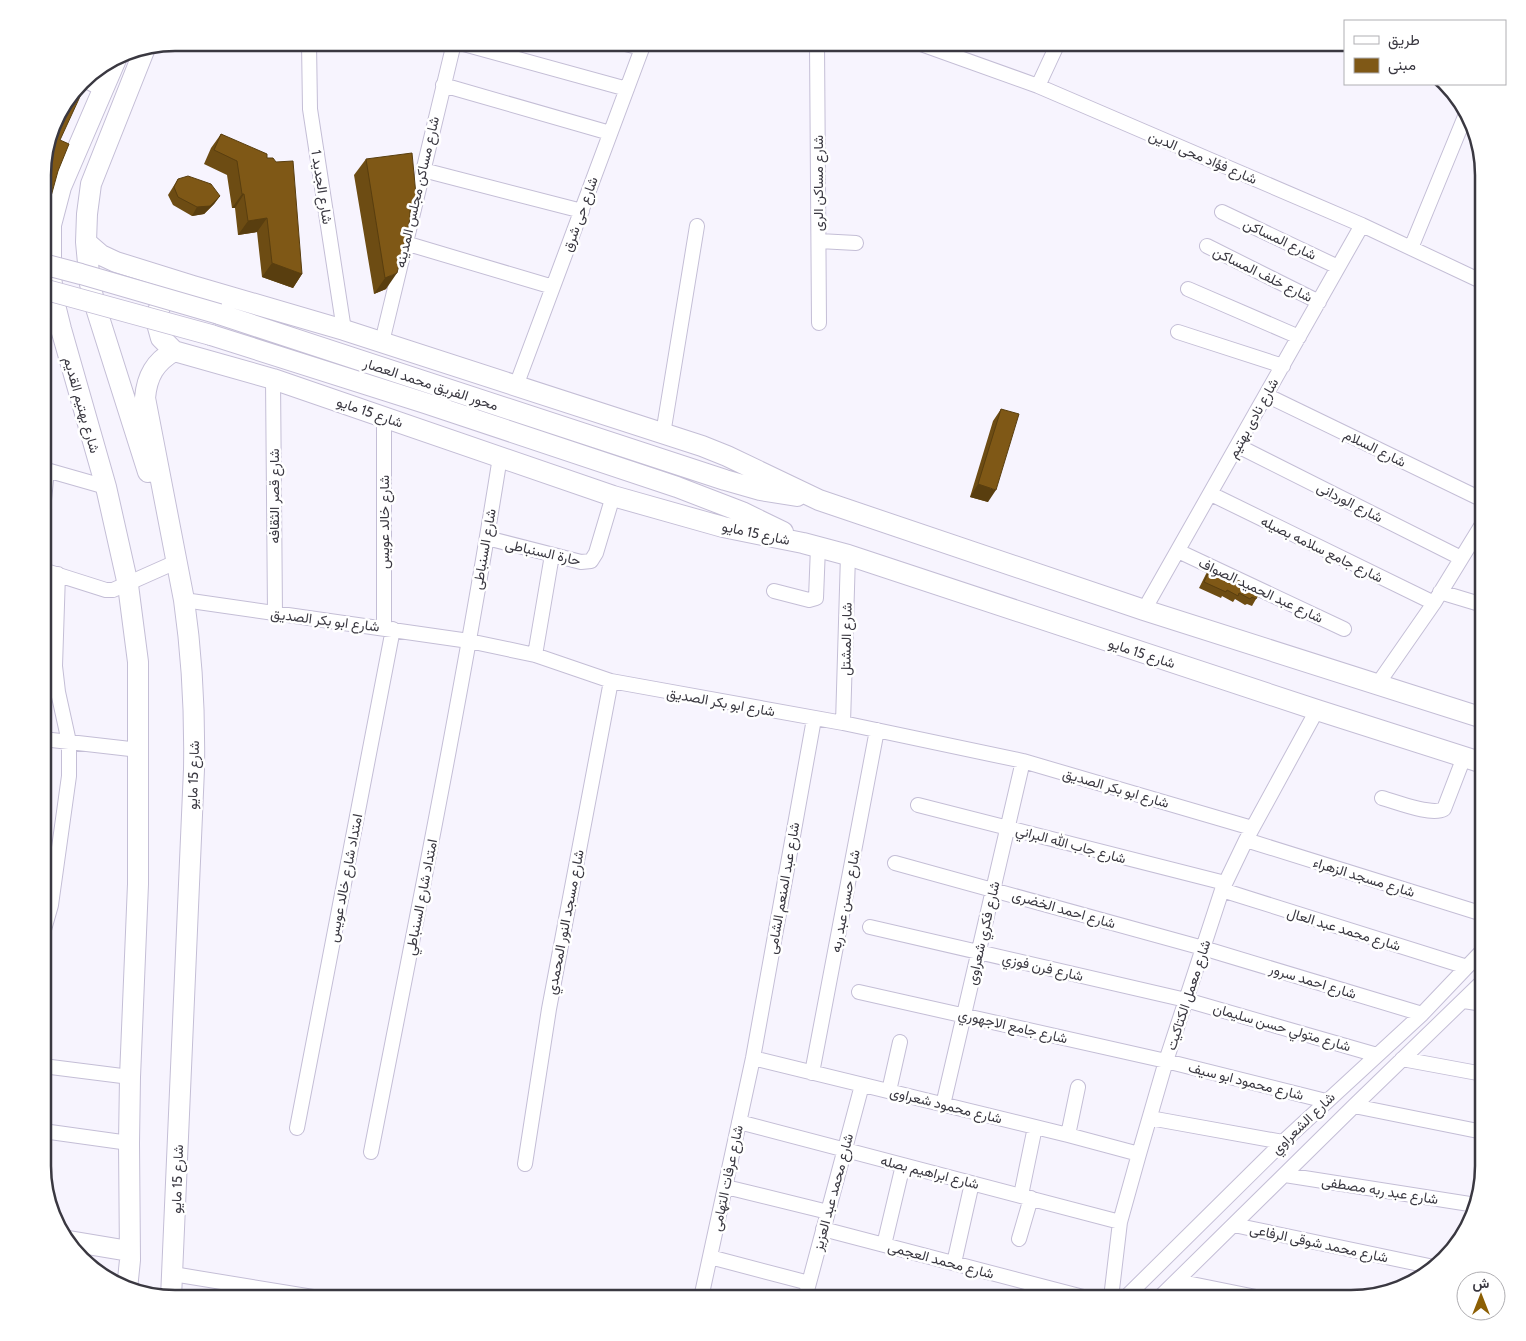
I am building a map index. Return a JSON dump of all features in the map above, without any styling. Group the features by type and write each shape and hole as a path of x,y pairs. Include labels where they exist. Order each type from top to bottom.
{"main road":[{"path":"142,55 91,184 86,242 88,270 95,305 176,562"},
{"name":"شارع بهتيم القديم","path":"52,213 61,187 113,68"},
{"path":"86,242 108,259 344,330 663,434 727,456 819,500 1144,610 1475,715"},
{"name":"محور الفريق محمد العصار","path":"52,266 219,314 725,480 760,490 819,500"},
{"name":"شارع بهتيم القديم","path":"52,284 54,301 66,347 106,487 128,585"},
{"path":"174,351 161,338 156,320 158,311 167,296 175,290 193,286"},
{"name":"محور الفريق محمد العصار","path":"52,291 211,334 562,448 677,487 742,512 810,545"},
{"path":"52,334 66,347"},
{"name":"شارع 15 مايو","path":"172,1290 194,769 194,706 189,633 184,600 145,398 149,375 164,357 174,351 273,379 613,496 723,527 848,555 1475,761"},
{"path":"128,585 138,662 139,750 138,884 130,1077 130,1251 128,1280"},
{"path":"79,1244 130,1251"}],"street":[{"name":"شارع الجديد 1","path":"308,51 310,109 344,330"},
{"name":"شارع مساكن مجلس المدينه","path":"382,342 452,51"},
{"path":"492,51 627,89"},
{"name":"شارع حى شرق","path":"516,386 641,51"},
{"name":"شارع مساكن الرى","path":"817,51 819,323"},
{"name":"شارع فؤاد محى الدين","path":"943,51 1038,86 1362,225 1474,277"},
{"path":"1038,86 1054,51"},
{"path":"92,84 104,90"},
{"path":"443,85 610,133"},
{"path":"1411,248 1462,123"},
{"path":"423,170 582,211"},
{"name":"شارع المساكن","path":"1222,212 1338,267"},
{"name":"شارع نادى بهتيم","path":"1144,610 1362,225"},
{"path":"663,434 697,226"},
{"path":"819,241 856,242"},
{"path":"405,243 553,287"},
{"name":"شارع خلف المساكن","path":"1207,246 1319,302"},
{"path":"1188,289 1299,337"},
{"path":"1178,332 1283,366"},
{"name":"شارع قصر الثقافه","path":"273,379 274,614"},
{"name":"شارع السلام","path":"1266,395 1474,496"},
{"name":"شارع خالد عويس","path":"384,417 388,628"},
{"name":"شارع الوردانى","path":"1238,446 1461,558"},
{"name":"شارع السنباطى","path":"469,641 500,457"},
{"path":"52,471 106,487"},
{"name":"شارع جامع سلامه بصيله","path":"1211,494 1437,598 1474,604"},
{"name":"حارة السنباطى","path":"487,538 581,562 591,561 596,552 613,496"},
{"path":"774,591 809,600 816,598 810,545"},
{"path":"1377,685 1437,598 1461,558 1474,546"},
{"name":"شارع عبد الحميد الصواف","path":"1178,551 1344,629"},
{"path":"535,655 552,555"},
{"name":"شارع المشتل","path":"844,723 848,555"},
{"path":"52,572 106,590 114,590 176,562"},
{"path":"52,898 69,776 69,742 58,692 55,666 58,574"},
{"name":"شارع ابو بكر الصديق","path":"184,600 469,641 535,655 611,681 844,723 1023,761 1249,834"},
{"name":"امتداد شارع خالد عويس","path":"297,1128 388,628"},
{"name":"امتداد شارع السنباطي","path":"371,1152 469,641"},
{"name":"شارع مسجد النور المحمدي","path":"525,1164 549,1009 611,681"},
{"name":"شارع معمل الكتاكيت","path":"1111,1290 1120,1222 1166,1061 1223,887 1249,834 1317,710"},
{"name":"شارع عبد المنعم الشامى","path":"753,1058 814,719"},
{"name":"شارع حسن عبد ربه","path":"812,1073 877,730"},
{"path":"52,740 139,750"},
{"path":"1382,798 1431,811 1440,811 1444,809 1464,757"},
{"name":"شارع فكري شعراوى","path":"943,1104 1023,761"},
{"name":"شارع جاب الله البراني","path":"918,805 1007,827 1223,887"},
{"name":"شارع مسجد الزهراء","path":"1249,834 1475,911"},
{"name":"شارع احمد الخضرى","path":"895,863 1203,948"},
{"name":"شارع محمد عبد العال","path":"1223,887 1467,968"},
{"name":"شارع فرن فوزي","path":"870,927 1186,1000"},
{"name":"شارع احمد سرور","path":"1203,948 1422,1014"},
{"name":"شارع الشعراوي","path":"1133,1290 1283,1142 1422,1014 1475,959"},
{"name":"شارع الشعراوي","path":"1167,1290 1475,990"},
{"name":"شارع جامع الاجهوري","path":"859,992 1166,1061"},
{"name":"شارع متولي حسن سليمان","path":"1186,1000 1377,1055"},
{"path":"1464,1001 1475,1003"},
{"path":"889,1091 900,1042"},
{"name":"شارع محمود شعراوى","path":"753,1058 1139,1154"},
{"name":"شارع عرفات التهامى","path":"703,1290 753,1058"},
{"path":"1402,1059 1475,1073"},
{"name":"شارع محمود ابو سيف","path":"1166,1061 1326,1101"},
{"path":"52,1067 130,1077"},
{"name":"شارع محمد عبد العزيز","path":"807,1290 862,1085"},
{"path":"1068,1135 1078,1087"},
{"path":"1354,1106 1475,1130"},
{"path":"1150,1118 1283,1142"},
{"name":"شارع ابراهيم بصله","path":"739,1122 1120,1222"},
{"path":"1020,1239 1035,1127"},
{"path":"52,1132 129,1143"},
{"path":"884,1245 904,1165"},
{"name":"شارع عبد ربه مصطفى","path":"1285,1175 1469,1204"},
{"path":"954,1263 972,1183"},
{"path":"726,1187 828,1212"},
{"name":"شارع محمد شوقى الرفاعى","path":"1234,1225 1425,1265"},
{"name":"شارع محمد العجمى","path":"823,1229 1057,1290"},
{"path":"710,1257 809,1283"},
{"path":"173,1274 270,1290"},
{"path":"1177,1281 1221,1290"}],"building":[{"path":"80,97 60,140 69,144 52,193 52,159 55,143 64,120"},
{"path":"221,134 267,154 267,158 273,158 276,162 293,161 302,274 272,263 267,218 248,221 237,161 214,150"},
{"path":"412,153 416,195 410,210 410,219 397,273 385,278 366,159"},
{"path":"188,176 211,184 220,196 210,206 197,207 178,197 174,187 178,179"},
{"path":"1001,409 1019,414 996,490 978,484"},
{"path":"1211,567 1260,591 1256,599 1252,597 1250,599 1239,593 1238,596 1204,582"}]}
